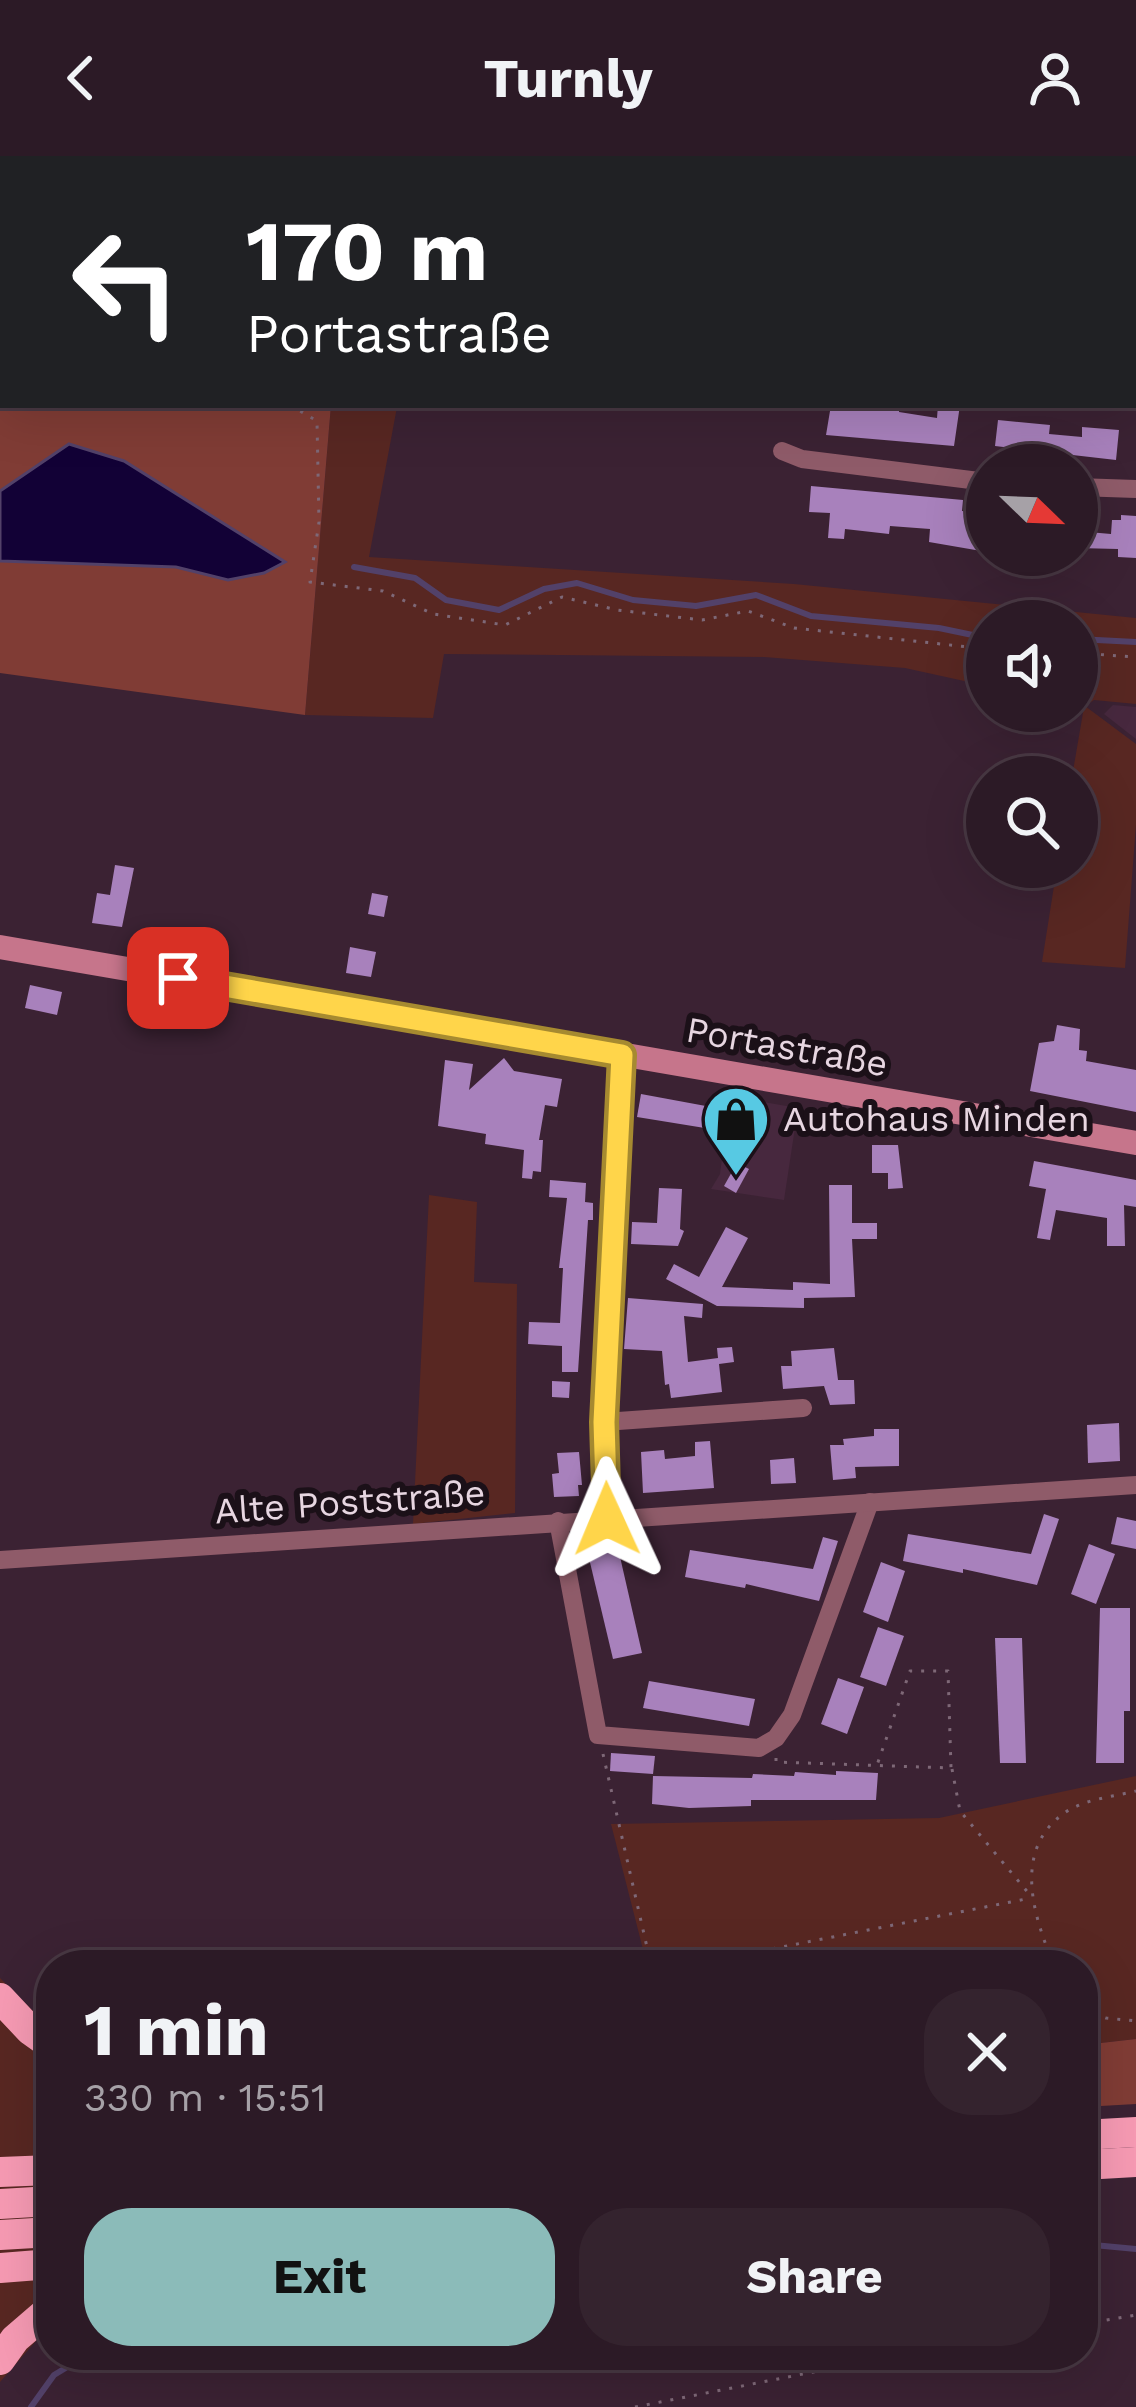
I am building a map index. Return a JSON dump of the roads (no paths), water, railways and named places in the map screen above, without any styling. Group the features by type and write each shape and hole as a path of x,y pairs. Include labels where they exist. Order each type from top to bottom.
{"highway":[{"path":"0,1998 36,2034"},
{"path":"1098,2134 1136,2132"},
{"path":"1098,2164 1136,2162"},
{"path":"0,2172 36,2171"},
{"path":"0,2204 36,2202"},
{"path":"0,2235 36,2233"},
{"path":"0,2268 36,2265"},
{"path":"0,2360 36,2321"}],"main road":[{"name":"Portastraße","path":"0,947 1136,1143"}],"street":[{"path":"782,451 802,459 966,479"},
{"path":"1098,488 1136,489"},
{"path":"607,1519 604,1422 622,1055"},
{"path":"604,1422 803,1408"},
{"name":"Alte Poststraße","path":"0,1560 1136,1485"},
{"path":"558,1521 598,1735 752,1748 776,1738 792,1715 870,1502"}],"waterway":[{"path":"354,567 415,578 446,600 499,610 544,589 577,583 633,600 696,606 756,595 811,616 966,634"},
{"path":"1098,640 1136,642"},
{"path":"1098,2245 1136,2249"},
{"path":"31,2407 62,2370"}],"place":[{"name":"Autohaus Minden","path":"736,1178"}]}
